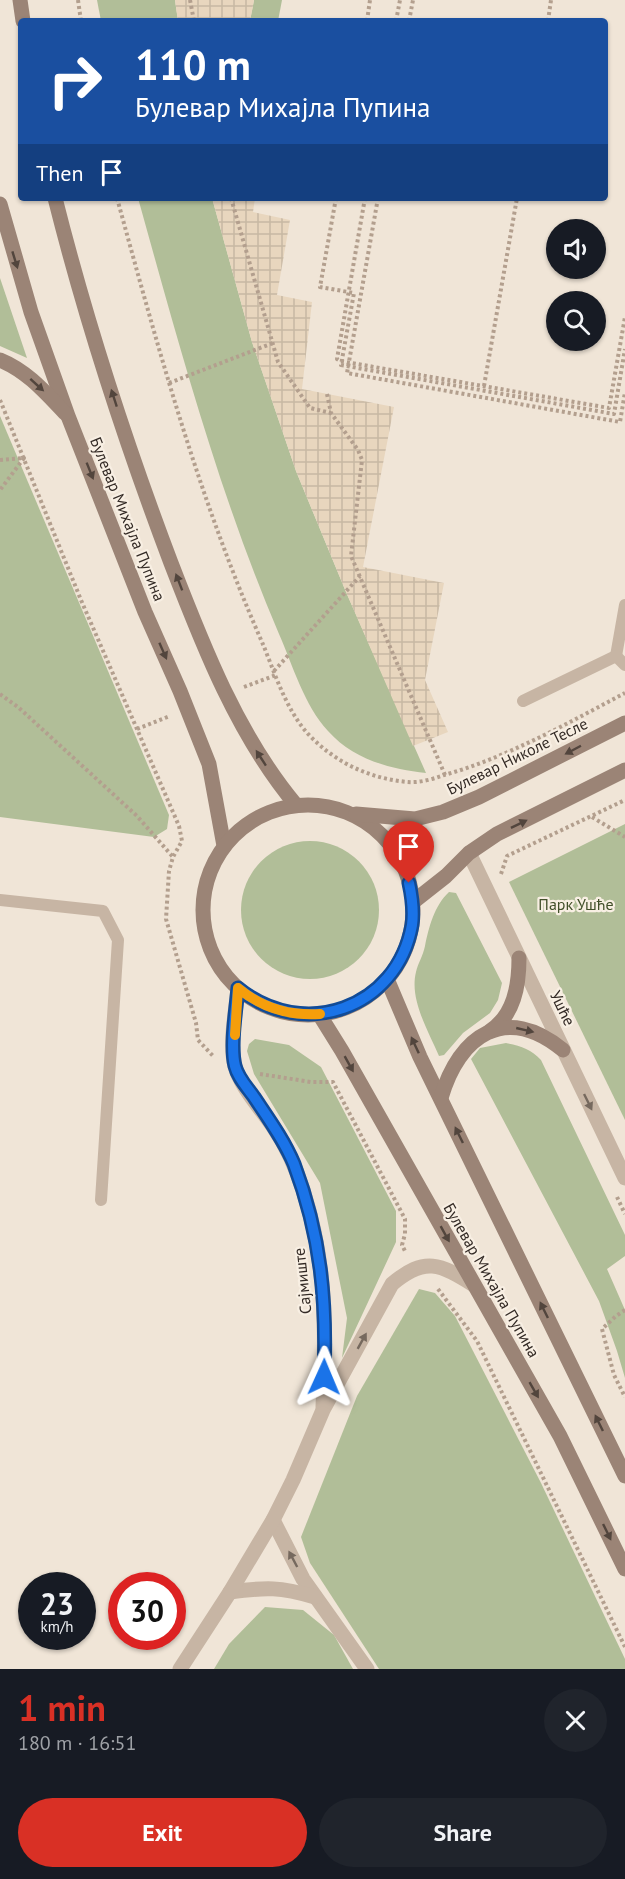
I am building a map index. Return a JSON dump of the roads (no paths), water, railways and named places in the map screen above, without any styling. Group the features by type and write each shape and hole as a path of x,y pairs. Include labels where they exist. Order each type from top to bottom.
{"main road":[{"path":"20,0 22,18"},
{"name":"Булевар Михајла Пупина","path":"56,201 102,360 149,505 181,589 236,714 254,748 275,781 296,805"},
{"name":"Булевар Михајла Пупина","path":"0,204 31,312 68,416 208,764 224,846"},
{"path":"0,360 20,370 40,386 68,416"},
{"name":"Булевар Николе Тесле","path":"350,813 415,819 443,812 479,797 625,723"},
{"path":"412,902 438,883 469,853 497,834 625,770"},
{"path":"314,804 350,813 381,835 403,866 412,902 412,923 407,943 399,962 387,979 363,999 349,1006 319,1014 276,1010 238,988 227,976 210,947 203,915 207,879 224,846 235,833 255,818 279,808 314,804"},
{"path":"441,1098 453,1065 468,1047 498,1025 509,1010 518,982 519,958"},
{"name":"Булевар Михајла Пупина","path":"387,979 404,1022 625,1476"},
{"name":"Булевар Михајла Пупина","path":"319,1014 560,1436 625,1569"},
{"path":"485,1035 498,1029 527,1029 541,1035 563,1050"}],"street":[{"name":"Ушће","path":"469,853 625,1178"},
{"name":"Сајмиште","path":"238,988 233,1055 235,1067 285,1146 312,1220 320,1253 324,1290 323,1410"},
{"name":"Сајмиште","path":"180,1669 273,1520 323,1410 393,1284 416,1269 432,1266 445,1268 474,1285"},
{"path":"273,1520 303,1579 367,1669"},
{"path":"230,1592 272,1587 315,1598"}],"lane":[{"path":"523,701 620,660 625,606"},
{"path":"0,900 103,911 118,940 101,1200"}],"park label":[{"name":"Парк Ушће","path":"576,904"}]}
